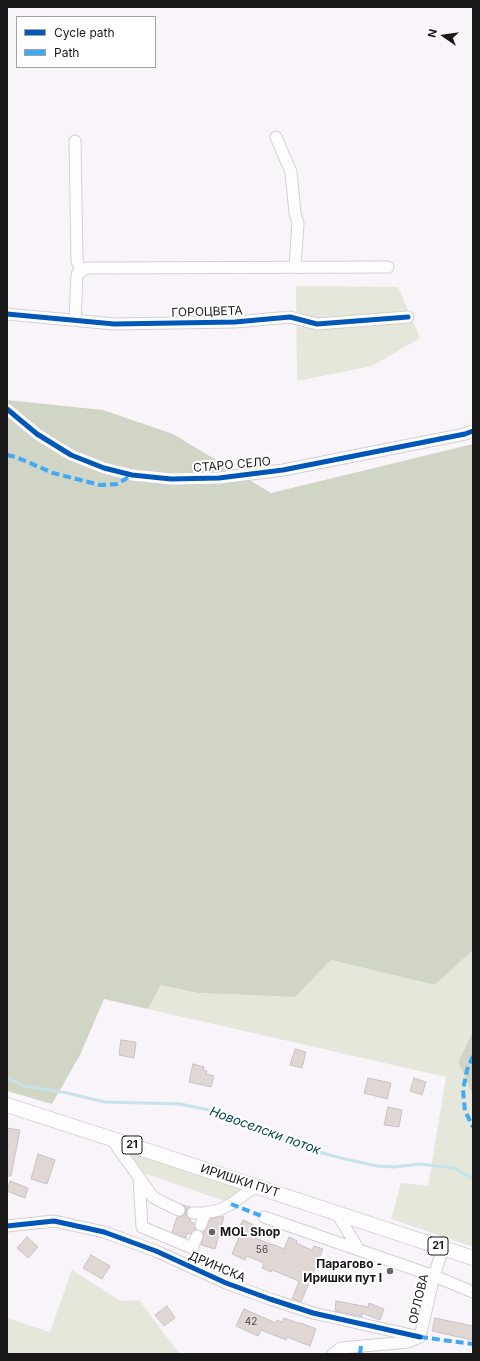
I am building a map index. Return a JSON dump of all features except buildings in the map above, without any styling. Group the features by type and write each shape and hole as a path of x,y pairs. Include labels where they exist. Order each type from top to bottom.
{"main road":[{"name":"ИРИШКИ ПУТ","path":"7,1105 473,1258"}],"street":[{"path":"276,137 291,172 295,213 298,223 295,267"},
{"path":"75,141 77,261 81,271"},
{"path":"75,320 77,274 87,268 388,267"},
{"name":"ГОРОЦВЕТА","path":"7,314 114,324 235,322 290,317 318,324 408,317"},
{"name":"СТАРО СЕЛО","path":"7,410 37,434 72,455 104,468 132,475 170,478 219,478 283,470 465,434 473,431"},
{"path":"112,1139 153,1197 179,1210"},
{"path":"139,1177 142,1227 192,1248 205,1213"},
{"path":"192,1213 205,1213 225,1207 256,1186"},
{"path":"336,1212 359,1250"},
{"path":"264,1217 434,1276 473,1292"},
{"name":"ДРИНСКА","path":"7,1226 54,1221 104,1232 156,1251 226,1283 299,1308 328,1317 420,1337"},
{"name":"ОРЛОВА","path":"333,1354 341,1348 408,1342 420,1337 434,1276 443,1248"}],"shaded area":[{"path":"296,286 398,287 420,338 372,366 297,381"},
{"path":"473,950 473,1031 458,1062 473,1095 473,1247 391,1219 401,1183 428,1186 446,1077 148,1009 161,985 198,993 295,997 331,960 435,985"},
{"path":"119,1145 245,1187 225,1201 143,1173"},
{"path":"72,1270 121,1301 139,1300 178,1352 185,1354 7,1354 7,1318 50,1332"}],"green space":[{"path":"7,400 103,410 173,434 271,493 473,444 473,950 435,985 331,960 295,997 198,993 161,985 148,1009 104,999 80,1055 52,1104 7,1091"},
{"path":"473,1031 473,1095 458,1062"}],"waterway":[{"name":"Новоселски поток","path":"7,1078 24,1086 67,1093 105,1102 180,1104 219,1112 304,1148 345,1159 377,1166 394,1167 419,1164 454,1168 473,1179"}],"marked path":[{"path":"7,455 16,457 53,473 100,485 117,484 132,475"},
{"path":"473,1056 467,1070 463,1090 465,1111 473,1127"},
{"path":"231,1204 264,1217"},
{"path":"420,1337 473,1344"},
{"path":"360,1354 361,1346"}],"cycle path":[{"path":"7,314 114,324 235,322 290,317 317,324 408,317"},
{"path":"7,409 37,434 71,455 104,468 132,475 171,479 219,478 283,470 465,434 473,431"},
{"path":"7,1226 54,1221 104,1232 156,1251 226,1283 270,1299 313,1313 420,1337"}],"place":[{"name":"MOL Shop","path":"212,1232"},
{"name":"Парагово - Иришки пут I","path":"390,1271"}]}
